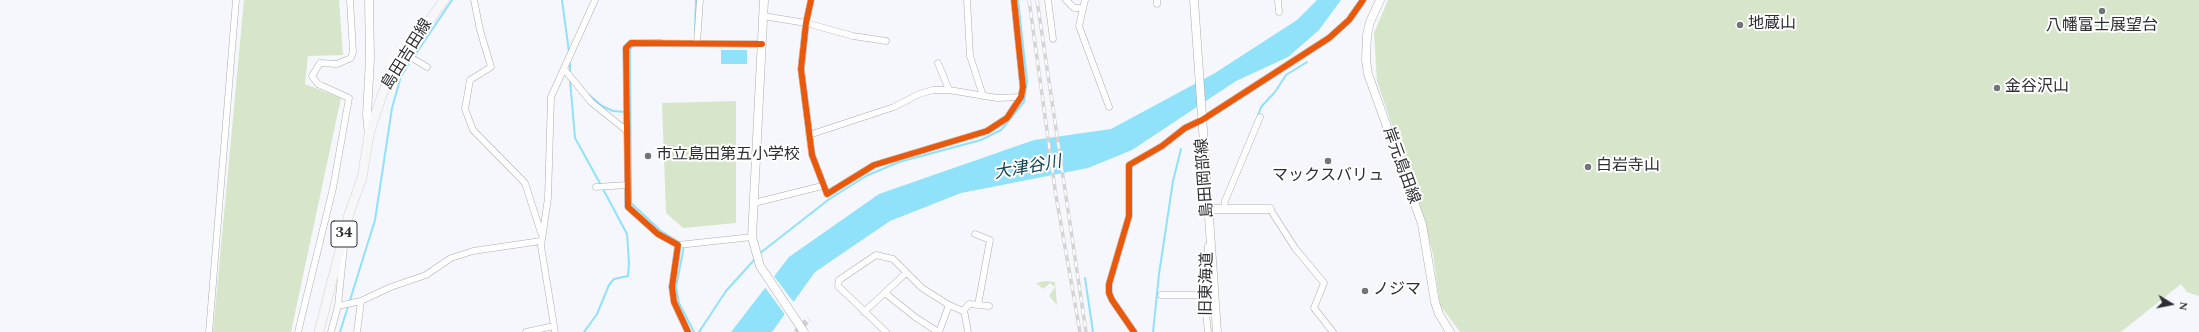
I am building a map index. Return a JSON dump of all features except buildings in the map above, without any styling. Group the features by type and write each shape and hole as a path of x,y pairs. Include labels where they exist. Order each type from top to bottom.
{"main road":[{"name":"島田吉田線","path":"369,136 390,76 444,0"},
{"name":"34","path":"319,332 345,232 362,178 369,136"}],"street":[{"path":"209,332 236,0"},
{"path":"298,332 333,188 348,98 318,84 312,76 320,63 337,64 351,58 353,52 350,0"},
{"path":"369,0 370,58 367,115 369,136"},
{"path":"474,0 480,30 491,67 470,80 465,109 473,130 525,183 542,238 554,329 526,332"},
{"path":"542,238 548,198 551,97 595,0"},
{"path":"697,43 700,0"},
{"path":"764,0 752,237 760,266 804,332"},
{"path":"811,0 806,23 801,70 812,155 822,186 827,194 874,165 889,159 986,131 1007,118 1021,97 1023,87 1014,0"},
{"path":"967,0 970,56 983,96"},
{"path":"1048,0 1053,39"},
{"path":"1066,0 1074,8 1083,8"},
{"path":"1086,0 1079,26 1109,107"},
{"name":"島田岡部線","path":"1194,0 1217,332"},
{"path":"1278,0 1278,12"},
{"path":"1134,332 1112,300 1109,284 1129,216 1129,165 1162,146 1185,128 1329,38 1349,20 1363,0"},
{"name":"岸元島田線","path":"1380,0 1370,22 1366,60 1368,74 1422,224 1435,302 1439,314 1450,332"},
{"path":"763,16 806,23 853,36 886,41"},
{"path":"752,237 678,245 658,234 628,207 626,48 631,43 762,44"},
{"path":"405,54 427,67"},
{"path":"938,63 949,90"},
{"path":"564,69 591,102 627,131"},
{"path":"809,135 894,108 919,94 933,90 949,90 997,98 1021,97"},
{"path":"1224,209 1225,201 1260,117"},
{"path":"596,187 627,185"},
{"path":"754,203 822,186"},
{"path":"1208,209 1270,209 1295,248 1324,283 1314,308 1333,332"},
{"path":"331,332 338,306 346,244 345,232"},
{"path":"975,234 990,240 978,305"},
{"name":"旧東海道","path":"1208,332 1205,294 1210,237"},
{"path":"338,306 361,301 391,287 426,275 451,258 473,251 542,238"},
{"path":"678,245 672,287 674,302 688,332"},
{"path":"886,332 839,289 839,280 876,255 893,259 922,288 949,305 963,311 964,310"},
{"path":"864,312 906,273"},
{"path":"885,293 915,317 938,332 949,305"},
{"path":"1162,295 1205,294"},
{"path":"357,332 361,301"},
{"path":"964,310 969,304 989,306"},
{"path":"964,310 968,332"}],"green space":[{"path":"244,0 339,0 343,55 308,56 305,84 341,98 291,332 213,332"},
{"path":"1388,0 2199,0 2199,296 2187,292 2181,284 2121,332 1460,332 1440,305 1433,254 1420,207 1377,81 1374,33"},
{"path":"736,101 736,223 683,228 666,213 662,103"},
{"path":"1045,281 1055,282 1057,305 1049,296 1055,287 1050,283 1043,289 1036,283"}],"water":[{"name":"大津谷川","path":"1317,0 1341,0 1319,30 1288,57 1236,81 1132,150 1088,168 961,193 890,221 815,272 772,332 731,332 789,257 879,194 1034,140 1111,129 1215,73 1297,20"},
{"path":"721,50 747,50 747,64 721,64"}],"pier":[{"path":"773,275 795,304 786,316 764,286"}],"waterway":[{"path":"340,332 375,220 392,108 401,76 452,0"},
{"path":"562,0 569,52"},
{"path":"695,30 696,0"},
{"path":"759,254 828,200 866,176 899,162 981,140 1001,130 1024,102 1027,81 1018,0"},
{"path":"635,41 661,40"},
{"path":"634,45 630,49 631,203 661,231 679,242"},
{"path":"570,61 570,74"},
{"path":"1258,116 1261,107 1275,92 1286,75 1307,62"},
{"path":"570,80 575,138 601,185"},
{"path":"588,94 602,106 613,111 626,112"},
{"path":"1153,332 1159,274 1173,181 1181,149"},
{"path":"584,332 597,314 609,285 614,279 628,276 629,263 627,234 603,189"},
{"path":"684,246 676,287 679,303 694,332"},
{"path":"699,332 726,291 755,259"},
{"path":"1085,278 1093,332"}],"tunnel":[{"path":"796,332 809,319"}],"railway":[{"path":"1029,0 1056,196 1080,332"},
{"path":"1037,0 1086,332"}],"cycle path":[{"path":"811,0 806,23 801,69 812,155 827,194 874,165 987,131 1007,118 1021,97 1023,87 1014,0"},
{"path":"1134,332 1112,300 1109,293 1109,284 1129,216 1129,165 1162,146 1185,128 1202,120 1329,38 1349,20 1363,0"},
{"path":"688,332 674,302 672,287 678,245 658,234 628,207 626,48 631,43 762,44"}],"place":[{"name":"八幡富士展望台","path":"2102,11"},
{"name":"地蔵山","path":"1740,25"},
{"name":"金谷沢山","path":"1997,88"},
{"name":"市立島田第五小学校","path":"648,156"},
{"name":"マックスバリュ","path":"1328,161"},
{"name":"白岩寺山","path":"1588,167"},
{"name":"ノジマ","path":"1365,291"}]}
